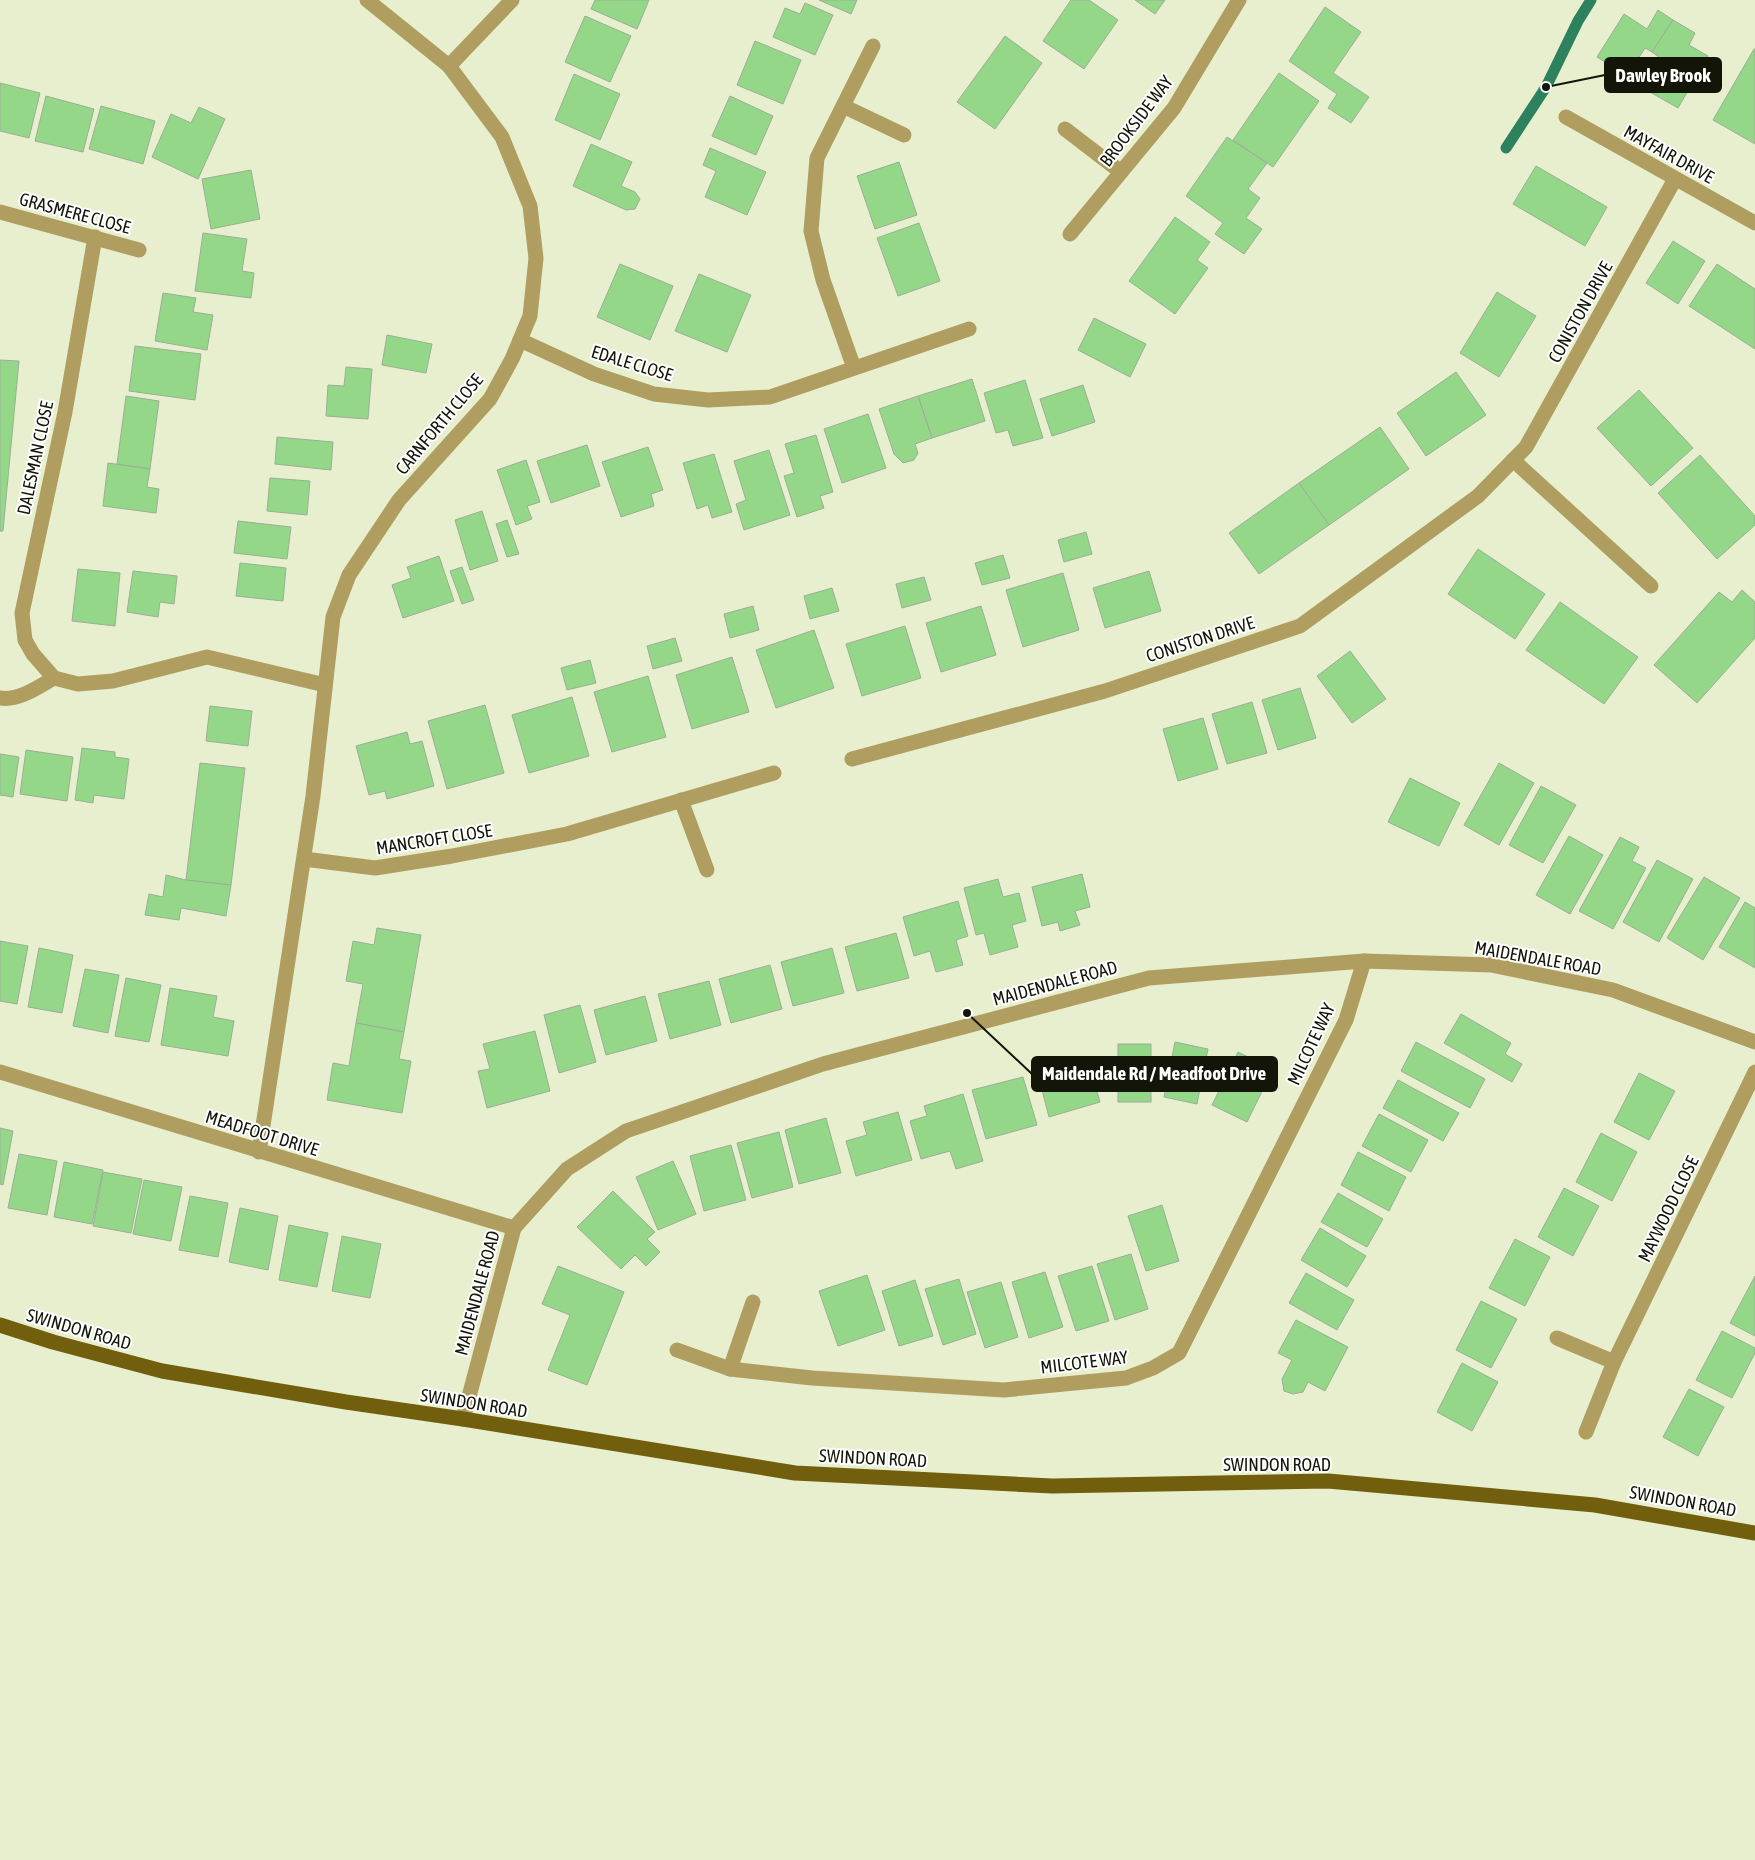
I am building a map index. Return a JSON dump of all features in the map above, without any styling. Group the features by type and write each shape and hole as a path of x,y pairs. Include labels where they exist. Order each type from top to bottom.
{"main road":[{"name":"SWINDON ROAD","path":"0,1325 53,1342 162,1371 795,1473 1052,1486 1328,1481 1595,1505 1755,1533"}],"street":[{"name":"CARNFORTH CLOSE","path":"304,859 333,618 349,575 399,500 490,399 512,360 530,316 536,258 530,206 502,137 449,66 367,0"},
{"path":"449,66 512,0"},
{"name":"BROOKSIDE WAY","path":"1070,234 1174,108 1239,0"},
{"path":"854,368 823,280 811,231 817,158 873,46"},
{"path":"843,106 904,135"},
{"name":"MAYFAIR DRIVE","path":"1566,117 1755,223"},
{"path":"1066,129 1121,172"},
{"name":"CONISTON DRIVE","path":"852,759 1105,691 1300,626 1478,496 1526,447 1675,179"},
{"name":"GRASMERE CLOSE","path":"0,212 140,250"},
{"name":"DALESMAN CLOSE","path":"54,678 33,654 25,640 22,613 64,412 95,237"},
{"name":"EDALE CLOSE","path":"520,340 594,374 654,394 708,400 770,397 969,330"},
{"path":"1513,460 1651,586"},
{"path":"0,698 7,699 25,694 54,678 78,684 113,682 207,657 325,685"},
{"name":"MANCROFT CLOSE","path":"304,859 375,868 452,856 567,834 774,773"},
{"path":"681,800 708,870"},
{"path":"260,1152 304,859"},
{"name":"MAIDENDALE ROAD","path":"463,1419 514,1228 567,1169 626,1131 823,1064 1149,978 1364,960 1491,965 1613,990 1755,1042"},
{"name":"MILCOTE WAY","path":"677,1350 730,1369 812,1378 1004,1390 1126,1378 1154,1368 1179,1354 1346,1020 1364,960"},
{"name":"MEADFOOT DRIVE","path":"0,1072 514,1228"},
{"name":"MAYWOOD CLOSE","path":"1586,1432 1614,1362 1755,1072"},
{"path":"730,1369 753,1302"},
{"path":"1557,1338 1614,1362"}],"building":[{"path":"595,0 649,0 637,29 591,9"},
{"path":"819,0 857,0 851,14"},
{"path":"1071,0 1089,0 1118,20 1084,69 1043,41"},
{"path":"1135,0 1165,0 1155,14"},
{"path":"805,3 833,15 815,55 773,37 785,8 800,14"},
{"path":"1325,7 1361,32 1333,73 1369,97 1351,123 1328,108 1337,94 1289,61"},
{"path":"1658,10 1673,20 1652,52 1645,48 1627,76 1597,57 1624,14 1647,29"},
{"path":"585,16 631,36 610,82 565,62"},
{"path":"1673,20 1695,33 1689,45 1708,56 1678,108 1641,87 1659,57 1652,52"},
{"path":"1005,36 1042,63 995,129 957,102"},
{"path":"755,41 801,60 783,104 737,85"},
{"path":"1755,49 1755,144 1713,120"},
{"path":"1279,73 1319,101 1273,167 1233,140"},
{"path":"574,74 620,94 600,140 555,120"},
{"path":"0,83 40,93 29,138 0,131"},
{"path":"46,96 94,109 83,152 35,141"},
{"path":"730,96 773,116 756,155 712,136"},
{"path":"101,106 155,121 143,164 89,149"},
{"path":"199,107 225,119 198,179 152,157 171,114 191,123"},
{"path":"1227,137 1267,163 1248,189 1260,198 1246,218 1262,229 1244,254 1215,234 1223,223 1186,196"},
{"path":"591,144 632,162 621,186 635,192 640,199 635,209 626,210 573,186"},
{"path":"710,148 766,172 747,215 705,197 716,171 703,165"},
{"path":"899,162 917,215 875,229 857,176"},
{"path":"1536,166 1607,207 1585,246 1513,204"},
{"path":"251,170 260,219 211,229 202,179"},
{"path":"1175,217 1210,242 1197,260 1208,268 1175,314 1129,281"},
{"path":"919,223 940,281 898,296 877,238"},
{"path":"203,233 247,239 242,271 254,273 251,298 195,291"},
{"path":"1673,241 1705,261 1678,304 1646,283"},
{"path":"620,264 673,286 650,340 597,317"},
{"path":"1717,264 1755,289 1755,349 1689,306"},
{"path":"699,274 751,295 727,352 675,331"},
{"path":"1497,292 1536,316 1499,377 1460,353"},
{"path":"163,293 196,298 193,312 213,315 207,350 155,341"},
{"path":"1094,318 1146,344 1130,377 1078,350"},
{"path":"387,335 432,344 426,373 382,365"},
{"path":"135,346 201,354 195,400 129,391"},
{"path":"0,360 19,361 3,531 0,531"},
{"path":"346,367 372,369 368,419 326,416 328,385 344,386"},
{"path":"1456,372 1486,415 1426,456 1397,413"},
{"path":"972,379 985,421 932,438 918,396"},
{"path":"1025,380 1043,438 1013,446 1008,430 996,433 984,393"},
{"path":"1083,385 1095,422 1052,436 1040,399"},
{"path":"1639,390 1693,448 1651,486 1597,428"},
{"path":"126,396 159,401 150,469 117,464"},
{"path":"918,396 932,438 915,444 918,453 914,460 903,463 894,454 879,409"},
{"path":"868,414 886,468 842,483 824,429"},
{"path":"1380,427 1409,469 1329,525 1299,483"},
{"path":"816,435 833,492 820,496 824,508 797,517 784,476 794,473 785,444"},
{"path":"277,437 333,442 331,470 275,464"},
{"path":"587,445 600,486 551,503 537,461"},
{"path":"648,447 663,490 651,494 654,506 621,517 602,462"},
{"path":"769,450 790,515 744,530 736,504 746,500 734,461"},
{"path":"714,454 732,512 712,518 708,505 697,509 683,463"},
{"path":"1700,455 1755,516 1755,525 1717,559 1658,493"},
{"path":"526,460 540,502 527,506 532,519 516,525 497,470"},
{"path":"108,463 150,469 147,487 159,489 156,513 103,506"},
{"path":"270,478 310,481 307,515 267,511"},
{"path":"1299,483 1329,525 1259,574 1229,533"},
{"path":"482,511 498,561 470,570 455,520"},
{"path":"507,520 519,554 507,557 496,524"},
{"path":"238,521 291,527 287,559 234,553"},
{"path":"1086,532 1092,554 1064,562 1058,540"},
{"path":"1478,549 1545,594 1515,639 1448,594"},
{"path":"1003,555 1010,578 982,585 975,563"},
{"path":"439,556 454,601 403,618 392,585 411,578 407,567"},
{"path":"240,563 286,568 283,601 236,596"},
{"path":"462,567 474,600 462,604 450,571"},
{"path":"78,569 120,573 115,626 72,621"},
{"path":"133,571 177,576 174,604 160,602 158,617 127,612"},
{"path":"1149,571 1161,611 1105,628 1093,588"},
{"path":"1063,573 1079,630 1023,647 1006,590"},
{"path":"924,577 931,600 902,608 896,584"},
{"path":"832,588 839,611 810,619 804,596"},
{"path":"1742,590 1755,602 1755,638 1697,703 1654,665 1719,592 1732,602"},
{"path":"1560,602 1638,657 1604,704 1526,650"},
{"path":"753,606 759,630 730,638 724,614"},
{"path":"981,606 996,655 941,672 926,623"},
{"path":"905,626 921,678 862,696 846,644"},
{"path":"814,630 834,688 776,708 756,650"},
{"path":"675,638 682,661 653,669 647,646"},
{"path":"1350,651 1386,699 1352,723 1317,676"},
{"path":"732,657 749,712 692,729 676,675"},
{"path":"590,660 596,683 567,690 561,668"},
{"path":"648,676 666,737 612,752 594,692"},
{"path":"1300,688 1316,738 1278,750 1262,700"},
{"path":"572,697 589,756 529,773 512,715"},
{"path":"1252,702 1267,753 1227,764 1212,714"},
{"path":"485,705 504,773 447,789 428,721"},
{"path":"210,706 252,711 248,746 206,741"},
{"path":"1203,718 1218,769 1178,781 1163,729"},
{"path":"407,732 410,744 422,741 434,786 387,799 385,791 369,795 356,746"},
{"path":"82,748 115,752 115,757 129,759 124,799 94,795 93,803 75,800"},
{"path":"26,750 73,757 67,801 20,794"},
{"path":"0,754 19,757 13,797 0,795"},
{"path":"200,763 245,768 231,885 186,880"},
{"path":"1499,763 1534,783 1499,845 1464,825"},
{"path":"1410,778 1460,803 1439,846 1388,822"},
{"path":"1541,786 1576,805 1543,863 1509,845"},
{"path":"1569,836 1603,855 1570,914 1536,895"},
{"path":"1620,837 1639,847 1632,861 1646,868 1613,929 1579,911"},
{"path":"1657,860 1693,879 1659,942 1623,922"},
{"path":"1082,874 1090,907 1075,911 1080,925 1060,931 1058,922 1042,926 1032,887"},
{"path":"166,875 186,880 231,885 226,916 181,908 179,920 145,915 149,894 163,897"},
{"path":"1704,877 1740,898 1703,960 1667,938"},
{"path":"998,879 1003,897 1019,893 1026,921 1012,925 1018,947 990,955 984,933 976,935 964,888"},
{"path":"958,901 968,936 956,940 963,965 936,972 930,951 914,956 903,917"},
{"path":"1745,902 1755,908 1755,968 1719,947"},
{"path":"377,928 421,935 404,1032 356,1023 363,984 346,981 353,941 374,945"},
{"path":"896,933 909,978 857,991 845,947"},
{"path":"0,941 28,946 17,1004 0,1001"},
{"path":"39,948 73,955 62,1013 28,1007"},
{"path":"832,948 844,993 793,1006 781,962"},
{"path":"770,965 782,1009 731,1023 719,979"},
{"path":"85,969 119,975 108,1033 73,1026"},
{"path":"126,978 161,985 149,1042 115,1036"},
{"path":"709,981 721,1025 670,1039 658,994"},
{"path":"170,988 217,996 213,1017 234,1021 228,1056 161,1045"},
{"path":"645,996 657,1041 606,1055 594,1010"},
{"path":"580,1005 596,1062 559,1073 544,1015"},
{"path":"1461,1014 1511,1043 1505,1054 1522,1064 1512,1082 1444,1043"},
{"path":"356,1023 404,1032 399,1059 411,1061 402,1113 327,1100 333,1063 349,1066"},
{"path":"535,1031 550,1091 487,1108 478,1071 490,1069 483,1044"},
{"path":"1175,1042 1208,1049 1197,1104 1164,1097"},
{"path":"1416,1042 1485,1079 1470,1108 1401,1071"},
{"path":"1118,1044 1151,1044 1151,1102 1118,1102"},
{"path":"1238,1052 1273,1069 1247,1122 1212,1105"},
{"path":"1087,1057 1100,1102 1049,1117 1037,1071"},
{"path":"1639,1073 1675,1091 1649,1140 1614,1122"},
{"path":"1023,1077 1037,1125 986,1139 972,1090"},
{"path":"1398,1080 1459,1113 1443,1141 1383,1108"},
{"path":"963,1094 983,1161 956,1169 950,1151 921,1159 910,1121 927,1116 924,1106"},
{"path":"898,1112 912,1160 856,1176 846,1141 867,1135 863,1122"},
{"path":"1379,1114 1428,1140 1411,1172 1362,1146"},
{"path":"826,1118 841,1173 799,1184 785,1130"},
{"path":"0,1128 13,1131 3,1185 0,1184"},
{"path":"779,1132 793,1187 752,1198 737,1143"},
{"path":"1601,1133 1637,1152 1612,1201 1576,1182"},
{"path":"731,1145 746,1200 704,1211 690,1156"},
{"path":"1358,1152 1406,1177 1389,1211 1341,1185"},
{"path":"19,1154 57,1161 47,1215 8,1208"},
{"path":"673,1161 696,1214 658,1230 636,1177"},
{"path":"64,1162 103,1170 92,1224 54,1217"},
{"path":"103,1172 142,1179 131,1233 93,1226"},
{"path":"144,1180 182,1187 171,1241 133,1234"},
{"path":"1564,1188 1599,1206 1573,1256 1538,1237"},
{"path":"613,1191 655,1232 647,1239 660,1252 646,1266 635,1255 621,1269 577,1227"},
{"path":"1338,1193 1383,1219 1367,1247 1321,1222"},
{"path":"190,1196 228,1203 218,1257 179,1250"},
{"path":"1162,1205 1179,1261 1146,1271 1128,1216"},
{"path":"240,1208 278,1216 268,1270 229,1262"},
{"path":"289,1225 328,1233 317,1287 279,1280"},
{"path":"1320,1228 1366,1256 1347,1287 1301,1260"},
{"path":"342,1236 381,1244 370,1298 332,1291"},
{"path":"1515,1239 1550,1257 1525,1306 1489,1288"},
{"path":"1131,1254 1148,1309 1115,1320 1097,1264"},
{"path":"558,1266 624,1292 587,1385 548,1370 570,1315 542,1304"},
{"path":"1092,1266 1109,1321 1076,1331 1058,1276"},
{"path":"1045,1272 1063,1327 1029,1338 1012,1282"},
{"path":"1306,1273 1354,1300 1337,1330 1289,1303"},
{"path":"867,1275 885,1330 838,1346 819,1291"},
{"path":"1755,1276 1755,1336 1730,1323"},
{"path":"959,1279 976,1334 943,1345 925,1289"},
{"path":"915,1280 933,1336 899,1346 882,1291"},
{"path":"1001,1282 1018,1337 985,1348 967,1292"},
{"path":"1481,1301 1517,1319 1491,1368 1456,1350"},
{"path":"1296,1320 1348,1347 1325,1391 1308,1382 1303,1392 1293,1394 1284,1391 1282,1379 1292,1360 1278,1353"},
{"path":"1722,1331 1755,1348 1755,1353 1732,1398 1696,1380"},
{"path":"1462,1363 1498,1382 1472,1431 1437,1412"},
{"path":"1689,1389 1724,1407 1698,1456 1663,1437"}],"waterway":[{"path":"1506,148 1546,87 1578,21 1591,0"}],"place":[{"name":"Dawley Brook","path":"1546,87"},
{"name":"Maidendale Rd / Meadfoot Drive","path":"967,1013"}]}
